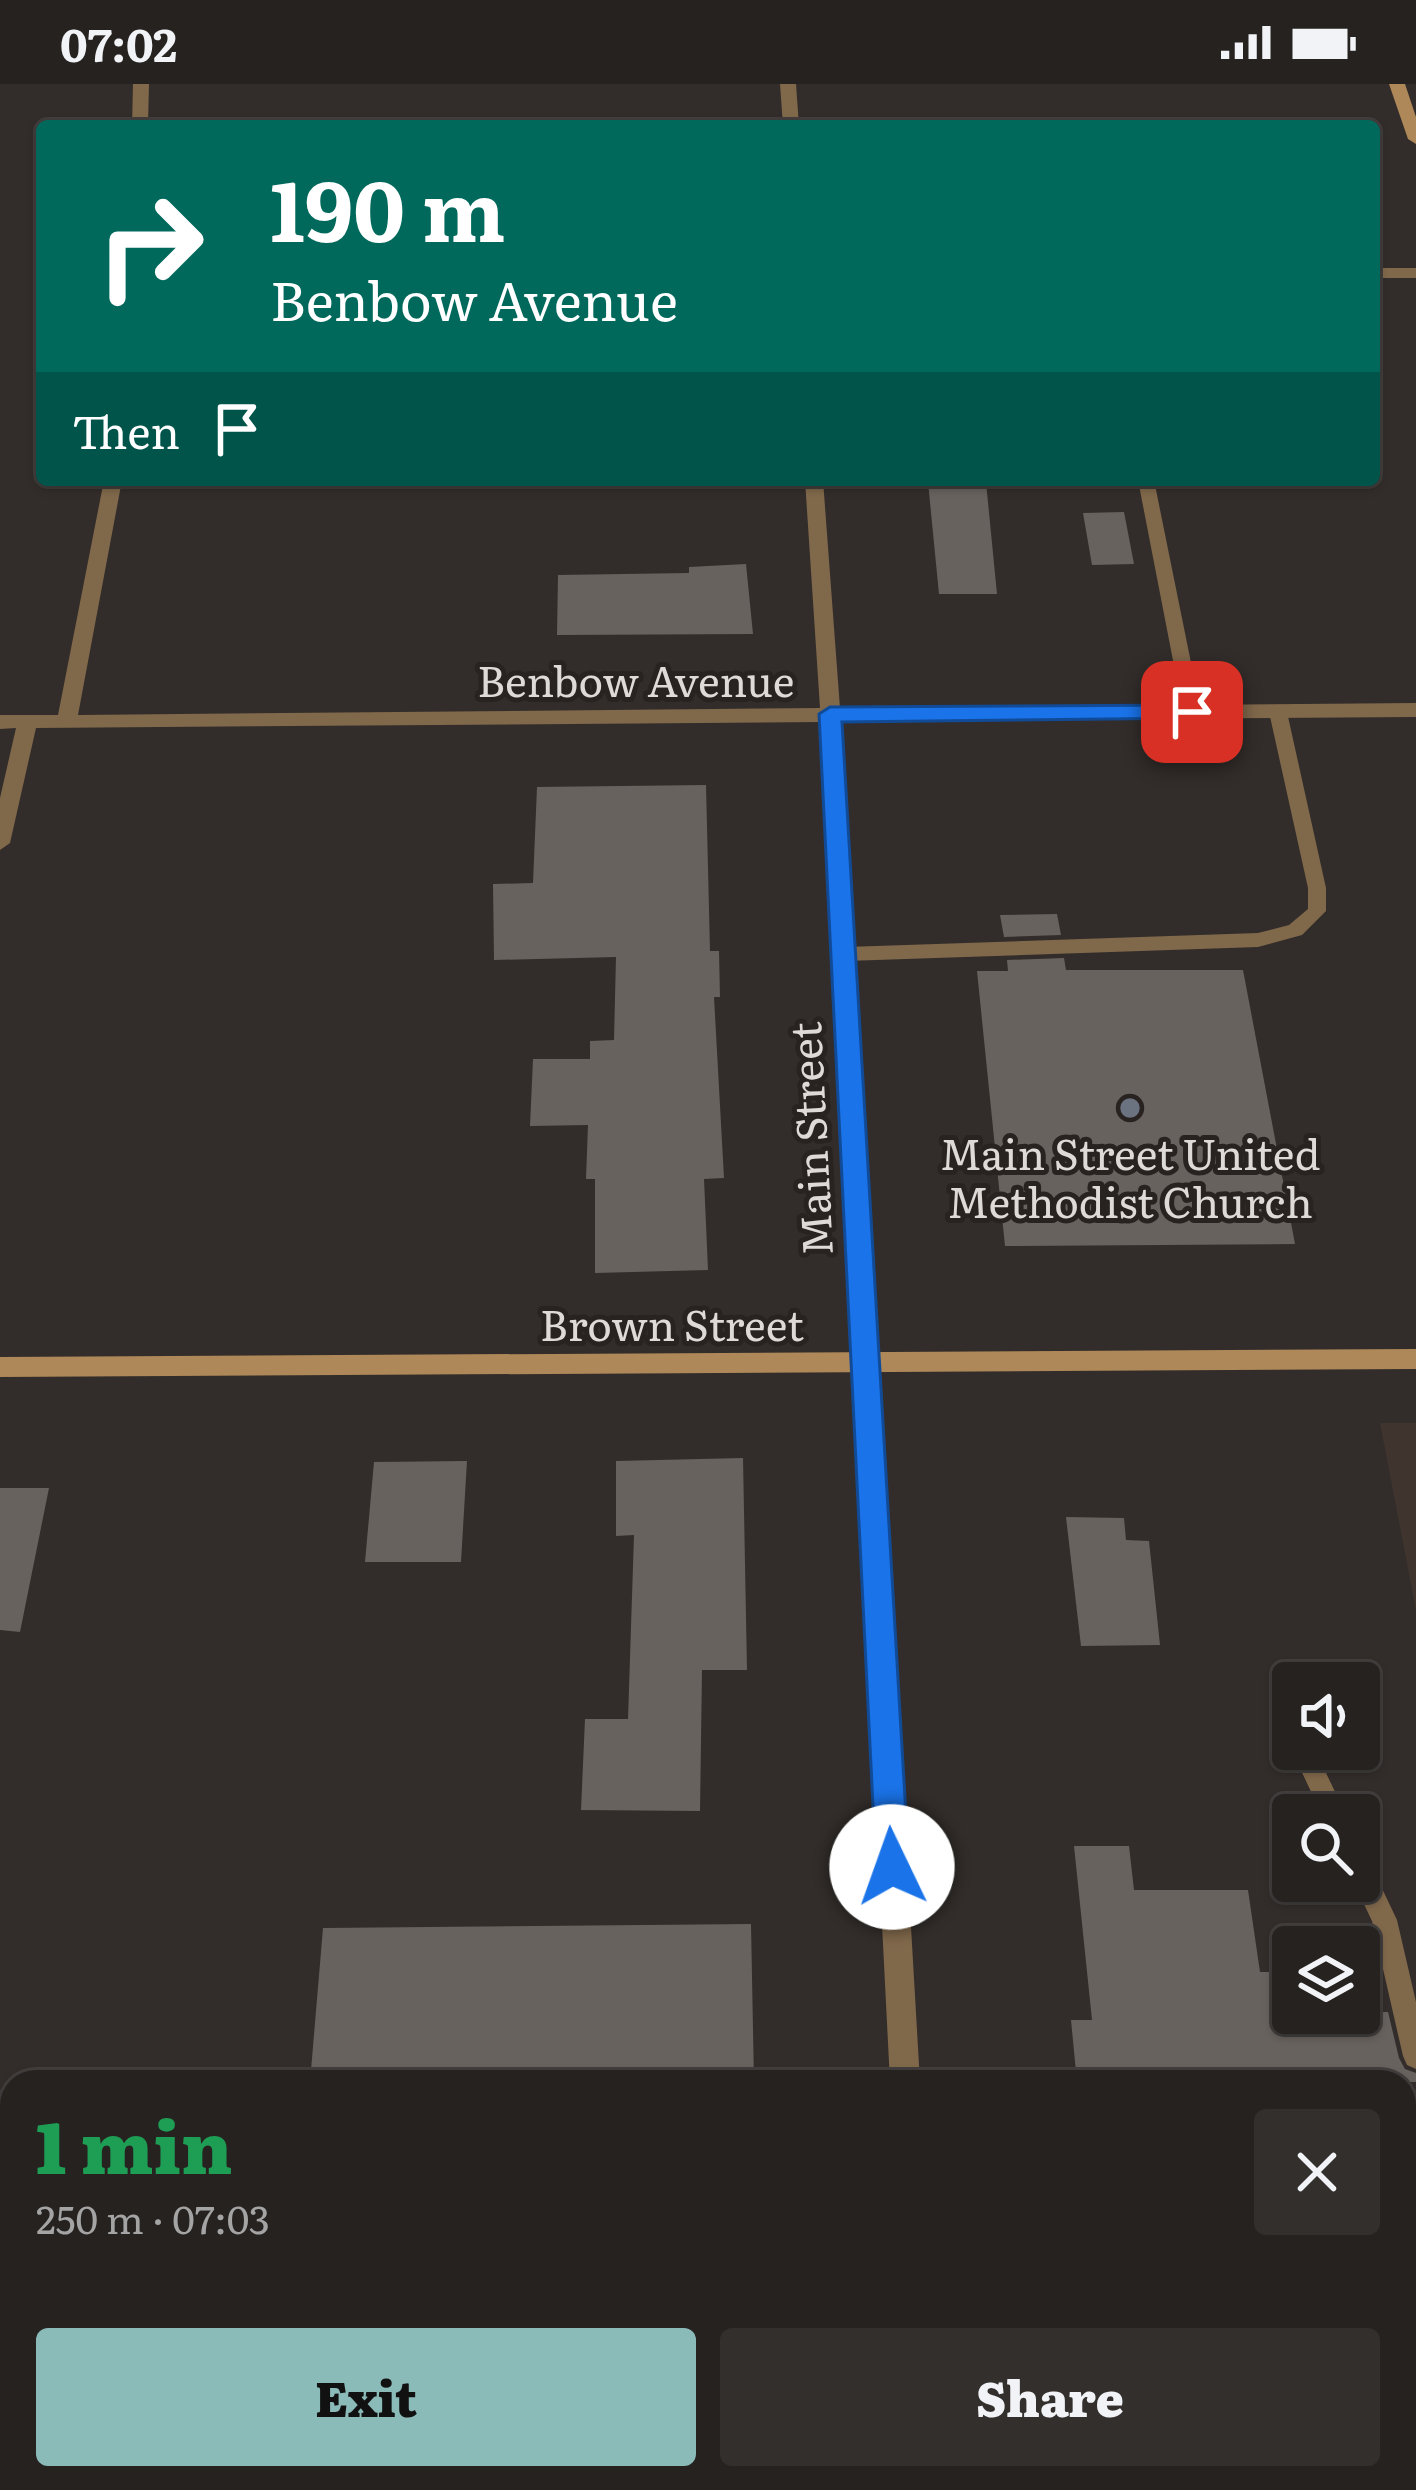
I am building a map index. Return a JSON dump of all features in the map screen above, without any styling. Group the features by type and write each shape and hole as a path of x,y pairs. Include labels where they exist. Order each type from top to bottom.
{"street":[{"path":"140,120 141,84"},
{"path":"788,84 791,120"},
{"path":"1397,84 1416,139"},
{"path":"1380,273 1416,273"},
{"path":"67,721 112,486"},
{"name":"Main Street","path":"814,486 846,954 904,2070"},
{"name":"Benbow Avenue","path":"0,722 1416,710"},
{"path":"0,843 28,722"},
{"name":"Brown Street","path":"0,1367 1416,1359"}],"lane":[{"path":"1147,486 1192,712"},
{"path":"846,954 1258,940 1295,930 1317,911 1318,888 1278,712"},
{"path":"1374,1902 1390,1940 1416,2056"}],"shaded area":[{"path":"1380,1423 1416,1423 1416,1610"}],"building":[{"path":"928,486 986,486 997,594 939,594"},
{"path":"1124,512 1134,564 1092,565 1083,513"},
{"path":"746,564 753,634 557,635 558,575 689,573 689,567"},
{"path":"706,785 710,951 719,951 720,997 714,997 724,1178 704,1179 708,1270 595,1273 595,1179 586,1179 588,1125 530,1126 533,1059 590,1059 590,1041 614,1040 616,957 494,960 493,884 533,883 537,787"},
{"path":"1057,914 1061,935 1004,937 1000,915"},
{"name":"Main Street United Methodist Church","path":"1064,958 1066,970 1243,970 1295,1244 1005,1246 977,971 1008,971 1007,960"},
{"path":"743,1458 747,1670 702,1670 700,1811 581,1810 585,1719 628,1719 634,1535 616,1536 616,1461"},
{"path":"467,1461 461,1562 365,1562 374,1462"},
{"path":"0,1488 49,1488 20,1632 0,1630"},
{"path":"1066,1517 1124,1518 1126,1540 1149,1541 1160,1645 1081,1646"},
{"path":"1074,1846 1129,1846 1134,1890 1248,1890 1260,1972 1272,1972 1272,2034 1380,2034 1380,2012 1388,2012 1399,2058 1408,2070 1076,2070 1071,2020 1092,2020"},
{"path":"751,1924 754,2070 311,2070 323,1928"}],"place":[{"name":"Main Street United Methodist Church","path":"1130,1108"}],"route":[{"path":"892,1867 830,714 1192,712"}]}
